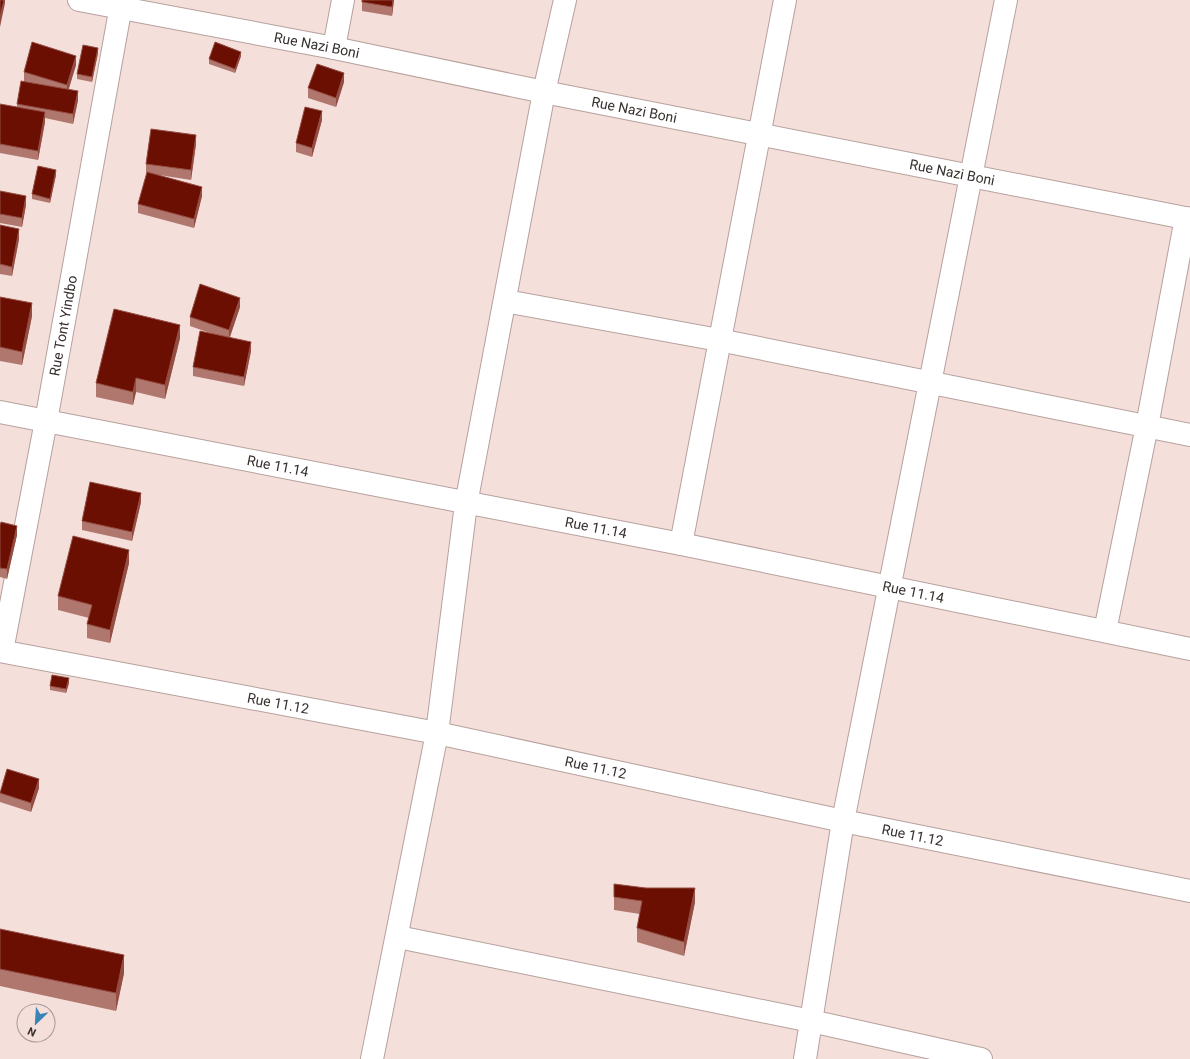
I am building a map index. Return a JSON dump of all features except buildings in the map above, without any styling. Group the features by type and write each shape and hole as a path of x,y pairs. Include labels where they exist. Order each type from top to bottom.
{"street":[{"name":"Rue Nazi Boni","path":"80,0 121,4 544,92 1188,218"},
{"path":"334,48 343,0"},
{"path":"372,1059 398,937 437,733 466,504 544,92 565,0"},
{"path":"681,544 758,133 785,0"},
{"path":"805,1059 843,822 1006,0"},
{"name":"Rue Tont Yindbo","path":"1,651 46,421 121,4"},
{"path":"1105,631 1188,218"},
{"path":"505,302 720,340 930,384 1190,435"},
{"name":"Rue 11.14","path":"0,412 466,504 681,544 1190,649"},
{"name":"Rue 11.12","path":"1,651 437,733 843,822 1190,891"},
{"path":"398,937 811,1021 981,1059"}]}
